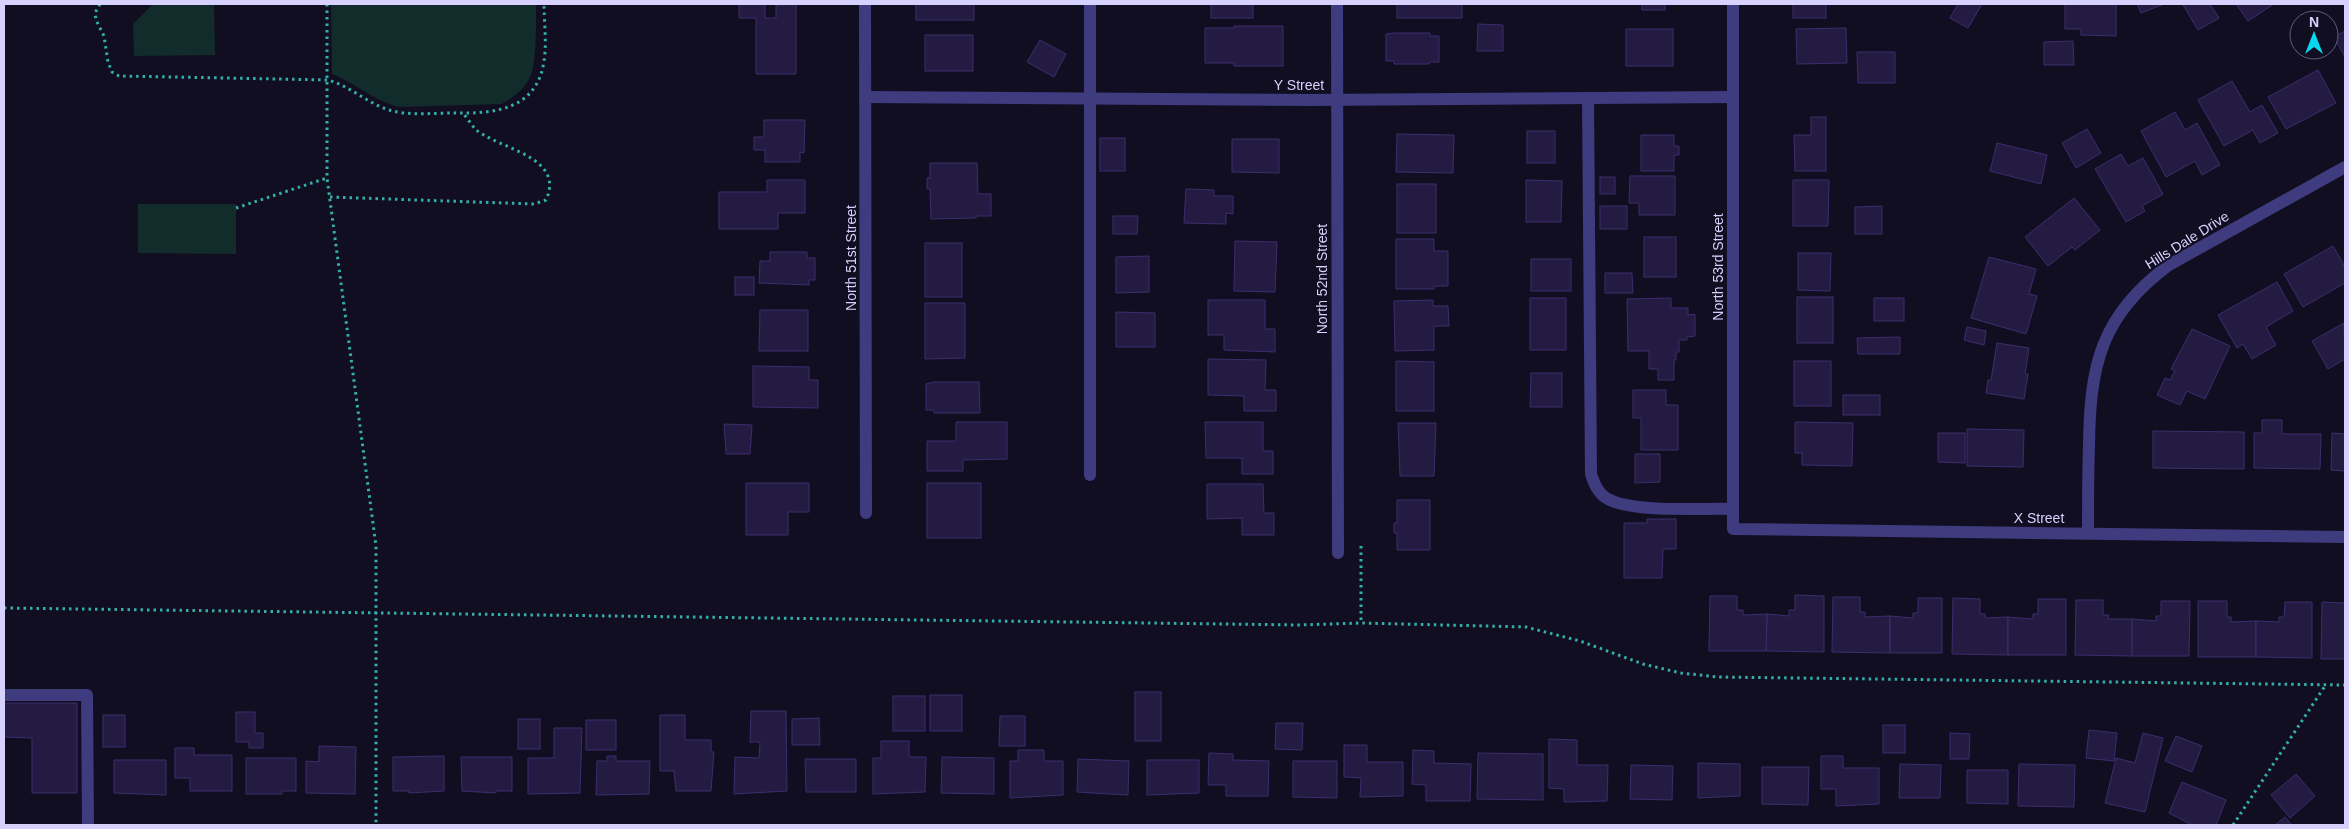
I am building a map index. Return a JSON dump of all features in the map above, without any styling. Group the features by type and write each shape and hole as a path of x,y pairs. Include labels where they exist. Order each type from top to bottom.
{"street":[{"name":"North 51st Street","path":"865,4 866,512"},
{"path":"1090,4 1090,474"},
{"name":"North 52nd Street","path":"1337,4 1338,553"},
{"name":"North 53rd Street","path":"1733,4 1733,530"},
{"name":"Y Street","path":"865,97 1337,100 1733,97"},
{"path":"1588,98 1591,474 1596,488 1608,499 1635,506 1733,509"},
{"name":"Hills Dale Drive","path":"2088,533 2089,404 2097,360 2114,321 2148,281 2169,265 2345,167"},
{"name":"X Street","path":"1733,530 2345,537"},
{"path":"4,695 88,695 88,825"}],"path":[{"path":"100,4 95,13 96,20 104,36 112,72 119,76 328,80 342,83 388,109 463,113 502,111 518,103 533,89 540,77 544,60 544,4"},
{"path":"327,4 327,178 376,546 376,825"},
{"path":"330,197 534,204 546,200 551,188 550,177 539,165 514,147 476,130 463,113"},
{"path":"236,208 327,178"},
{"path":"1361,546 1361,623"},
{"path":"4,608 1300,625 1361,623 1526,627 1580,641 1643,664 1718,677 2345,685"},
{"path":"2233,825 2325,685"}],"green space":[{"path":"153,4 214,4 215,55 134,56 133,24"},
{"path":"331,4 536,4 536,42 532,71 522,89 502,104 400,107 391,105 332,74"},
{"path":"138,204 236,204 236,254 138,253"}],"building":[{"path":"739,4 765,4 765,18 776,18 776,5 796,4 796,74 756,74 756,18 739,18"},
{"path":"916,4 974,4 974,20 916,20"},
{"path":"1211,4 1253,4 1253,18 1211,18"},
{"path":"1397,4 1462,4 1462,18 1397,18"},
{"path":"1642,4 1665,4 1665,10 1642,10"},
{"path":"1793,4 1826,4 1826,18 1793,18"},
{"path":"1958,4 1982,4 1968,28 1950,18"},
{"path":"2065,4 2116,4 2116,36 2081,35 2081,29 2065,29"},
{"path":"2137,4 2164,4 2141,13"},
{"path":"2210,4 2219,18 2198,30 2183,5"},
{"path":"2236,4 2274,4 2248,21"},
{"path":"1478,24 1503,25 1503,51 1477,51"},
{"path":"1234,26 1283,26 1283,66 1234,66 1234,63 1205,63 1205,28 1234,28"},
{"path":"1846,28 1847,63 1797,64 1796,29"},
{"path":"1626,29 1673,29 1673,66 1626,66"},
{"path":"2345,31 2345,57 2339,46 2339,34"},
{"path":"1430,33 1430,36 1439,36 1439,62 1430,62 1429,64 1394,64 1394,61 1386,61 1386,34"},
{"path":"925,35 973,35 973,71 925,71"},
{"path":"1040,40 1066,54 1054,77 1027,62"},
{"path":"2073,41 2074,65 2044,65 2044,42"},
{"path":"1857,52 1895,52 1895,83 1858,83"},
{"path":"2318,70 2336,103 2286,129 2268,97"},
{"path":"2232,81 2250,112 2262,105 2278,133 2260,143 2253,130 2224,146 2198,100"},
{"path":"2175,112 2185,130 2197,123 2220,165 2202,175 2195,161 2166,177 2141,131"},
{"path":"1811,117 1826,117 1826,171 1795,171 1794,135 1811,135"},
{"path":"764,120 805,120 804,153 800,152 800,162 765,162 765,150 754,150 754,137 764,137"},
{"path":"2087,129 2101,153 2076,168 2062,143"},
{"path":"1527,131 1555,131 1555,163 1527,163"},
{"path":"1397,134 1454,135 1453,173 1396,172"},
{"path":"1641,135 1674,135 1674,146 1679,146 1679,155 1674,155 1674,171 1641,171"},
{"path":"1100,138 1125,138 1125,171 1100,171"},
{"path":"1232,139 1279,139 1279,173 1232,172"},
{"path":"1997,143 2047,155 2041,184 1990,171"},
{"path":"2121,154 2128,166 2143,158 2163,194 2142,206 2145,211 2126,222 2095,169"},
{"path":"930,163 977,163 978,194 991,194 991,216 931,219 930,189 927,189 927,178 930,178"},
{"path":"1630,176 1675,176 1675,215 1639,215 1639,203 1629,203"},
{"path":"1600,177 1615,177 1615,194 1600,194"},
{"path":"767,180 805,180 805,213 778,213 778,229 719,229 719,192 767,192"},
{"path":"1526,180 1562,181 1561,222 1526,222"},
{"path":"1793,180 1829,180 1828,226 1793,226"},
{"path":"1397,184 1436,184 1436,233 1397,233"},
{"path":"1186,189 1214,190 1214,196 1233,196 1233,214 1226,213 1226,224 1184,223"},
{"path":"2074,198 2100,230 2075,250 2072,247 2048,266 2025,237"},
{"path":"1600,206 1627,206 1627,229 1600,229"},
{"path":"1882,206 1882,234 1855,234 1855,207"},
{"path":"1113,216 1138,216 1137,234 1113,234"},
{"path":"1644,237 1676,237 1676,277 1644,277"},
{"path":"1396,239 1434,239 1434,251 1448,251 1448,286 1434,286 1434,289 1396,289"},
{"path":"1235,241 1277,242 1275,292 1234,291"},
{"path":"925,243 962,243 962,297 925,297"},
{"path":"2333,246 2345,267 2345,283 2303,307 2284,274"},
{"path":"770,252 807,252 807,258 815,258 815,280 809,280 809,285 759,283 760,261 770,261"},
{"path":"1798,253 1831,253 1830,291 1798,290"},
{"path":"1149,256 1149,292 1116,293 1116,257"},
{"path":"1989,257 2036,269 2029,294 2037,296 2026,334 1971,318"},
{"path":"1531,259 1571,259 1571,291 1531,291"},
{"path":"1605,273 1632,273 1633,293 1605,293"},
{"path":"735,277 754,277 754,295 735,295"},
{"path":"2277,282 2293,311 2266,327 2276,345 2252,359 2243,344 2237,348 2218,315"},
{"path":"1797,297 1833,297 1833,343 1797,343"},
{"path":"1530,298 1566,298 1566,350 1530,350"},
{"path":"1671,298 1671,308 1688,308 1688,315 1695,314 1695,336 1687,337 1687,340 1679,340 1679,352 1676,352 1676,360 1674,360 1674,380 1658,380 1658,369 1649,369 1649,351 1628,351 1627,299"},
{"path":"1874,298 1904,298 1904,321 1874,321"},
{"path":"1208,300 1265,300 1265,329 1275,329 1275,352 1224,350 1224,335 1208,335"},
{"path":"1433,300 1433,306 1448,306 1449,326 1434,326 1434,350 1395,351 1394,301"},
{"path":"925,303 965,303 965,358 925,359"},
{"path":"760,310 808,310 808,351 759,351"},
{"path":"1116,312 1155,313 1155,347 1116,347"},
{"path":"2344,323 2345,359 2328,369 2312,341"},
{"path":"1967,327 1986,331 1984,345 1964,340"},
{"path":"2192,329 2230,346 2205,399 2187,391 2180,405 2157,395 2165,378 2170,380 2175,371 2171,369"},
{"path":"1900,337 1900,354 1858,354 1857,338"},
{"path":"1997,343 2029,348 2025,374 2028,374 2024,399 1986,393 1988,380 1991,380"},
{"path":"1208,359 1266,360 1265,390 1276,390 1276,411 1244,411 1244,396 1208,395"},
{"path":"1396,361 1434,362 1434,411 1396,411"},
{"path":"1794,361 1831,361 1831,406 1794,406"},
{"path":"753,366 809,367 809,380 818,380 818,408 753,407"},
{"path":"1531,373 1562,373 1562,407 1530,407"},
{"path":"934,382 979,382 980,413 934,413 934,410 926,410 926,384"},
{"path":"1633,390 1666,390 1666,405 1678,405 1678,450 1641,450 1641,418 1633,418"},
{"path":"1843,395 1880,395 1880,415 1843,415"},
{"path":"2262,420 2282,420 2282,434 2321,434 2320,469 2254,468 2254,433 2262,433"},
{"path":"956,422 1007,422 1007,459 963,460 963,471 927,471 927,441 956,441"},
{"path":"1205,422 1263,422 1263,451 1273,451 1273,474 1242,474 1242,458 1206,458"},
{"path":"1795,422 1853,423 1852,466 1802,465 1802,453 1795,453"},
{"path":"1398,423 1436,423 1434,476 1400,476"},
{"path":"724,424 752,425 750,454 726,454"},
{"path":"1967,429 2024,430 2023,467 1967,466"},
{"path":"2153,431 2244,432 2244,469 2153,468"},
{"path":"1938,433 1965,433 1965,463 1938,462"},
{"path":"2332,433 2345,434 2345,471 2331,470"},
{"path":"1635,454 1660,454 1660,482 1635,483"},
{"path":"746,483 809,483 809,512 788,512 788,535 746,535"},
{"path":"927,483 981,483 981,538 927,538"},
{"path":"1207,484 1263,484 1264,513 1274,513 1274,535 1242,535 1242,518 1207,519"},
{"path":"1397,500 1430,500 1430,550 1397,550 1397,533 1394,533 1394,523 1397,523"},
{"path":"1647,519 1676,519 1676,549 1663,549 1662,578 1624,578 1624,523 1647,523"},
{"path":"1795,595 1824,596 1824,652 1766,651 1767,614 1789,616 1789,610 1795,610"},
{"path":"1710,596 1737,596 1737,610 1743,610 1743,615 1767,614 1766,651 1709,651"},
{"path":"1833,597 1860,597 1860,612 1865,612 1865,617 1890,616 1890,653 1832,652"},
{"path":"1918,598 1942,598 1942,653 1890,653 1890,616 1913,618 1913,613 1918,613"},
{"path":"1953,598 1980,599 1980,614 1985,614 1985,618 2008,617 2008,655 1952,654"},
{"path":"2038,599 2066,599 2066,655 2008,655 2008,617 2033,619 2033,614 2038,614"},
{"path":"2076,600 2103,600 2103,615 2109,615 2108,619 2132,619 2132,656 2075,655"},
{"path":"2161,601 2190,601 2189,656 2132,656 2132,619 2156,621 2156,616 2161,616"},
{"path":"2198,601 2227,601 2227,617 2231,617 2231,622 2256,621 2256,657 2198,657"},
{"path":"2285,602 2312,602 2312,658 2256,657 2256,621 2279,622 2279,617 2284,617"},
{"path":"2322,602 2345,603 2345,659 2321,659"},
{"path":"1135,692 1161,692 1161,741 1135,741"},
{"path":"930,695 962,695 962,731 930,731"},
{"path":"893,696 925,696 925,731 893,731"},
{"path":"4,703 77,703 77,793 32,793 32,738 4,737"},
{"path":"751,711 786,711 787,791 734,794 735,757 759,758 760,742 750,742"},
{"path":"236,712 255,712 255,733 263,733 263,748 249,748 249,742 236,742"},
{"path":"103,715 125,715 125,747 103,747"},
{"path":"660,715 685,715 685,740 711,740 711,752 714,752 711,791 676,791 674,771 660,771"},
{"path":"1000,716 1025,716 1025,746 999,746"},
{"path":"819,718 820,745 792,745 792,719"},
{"path":"518,719 540,719 540,749 518,749"},
{"path":"586,720 616,720 616,750 586,750"},
{"path":"1276,723 1303,723 1302,750 1275,749"},
{"path":"1883,725 1905,725 1905,753 1883,753"},
{"path":"554,728 582,728 580,793 528,794 528,758 554,758"},
{"path":"2089,730 2117,733 2114,761 2086,758"},
{"path":"1950,733 1970,734 1969,759 1950,759"},
{"path":"2143,733 2163,738 2145,812 2105,803 2116,758 2135,763"},
{"path":"2176,736 2202,746 2192,772 2165,761"},
{"path":"1549,739 1577,740 1577,765 1608,765 1607,801 1564,802 1564,789 1549,788"},
{"path":"881,741 909,741 909,757 926,757 925,792 873,794 873,758 881,758"},
{"path":"1344,745 1367,745 1367,762 1403,762 1403,796 1360,797 1361,778 1344,777"},
{"path":"319,746 356,747 355,794 306,793 306,761 319,762"},
{"path":"175,748 194,748 194,755 232,755 232,791 190,791 190,778 175,778"},
{"path":"1018,750 1044,750 1044,761 1063,761 1063,795 1010,798 1010,761 1018,761"},
{"path":"1413,750 1434,751 1434,763 1471,764 1470,801 1426,801 1426,785 1412,784"},
{"path":"1209,753 1233,754 1233,760 1269,761 1268,796 1226,796 1226,785 1208,785"},
{"path":"1478,753 1543,754 1543,800 1477,799"},
{"path":"444,756 444,791 409,793 409,791 393,791 393,757"},
{"path":"607,756 616,756 616,761 650,761 649,794 596,795 597,761 607,761"},
{"path":"1821,756 1843,756 1843,768 1879,768 1879,804 1836,806 1836,789 1821,789"},
{"path":"461,757 512,757 512,791 496,791 496,793 462,791"},
{"path":"942,757 994,758 994,794 941,793"},
{"path":"246,758 296,758 296,791 282,791 282,794 246,794"},
{"path":"805,759 856,759 856,792 806,792"},
{"path":"1078,759 1129,761 1128,795 1077,792"},
{"path":"114,760 166,760 166,795 114,793"},
{"path":"1147,760 1199,760 1199,793 1147,795"},
{"path":"1293,761 1337,761 1337,798 1293,797"},
{"path":"1698,763 1740,764 1740,796 1698,798"},
{"path":"1900,764 1941,765 1940,798 1899,798"},
{"path":"2019,764 2075,765 2074,807 2018,806"},
{"path":"1631,765 1673,766 1672,800 1630,799"},
{"path":"1762,767 1809,767 1808,805 1762,804"},
{"path":"1967,770 2008,770 2008,804 1967,803"},
{"path":"2296,774 2315,796 2290,818 2271,795"},
{"path":"2182,782 2226,800 2216,825 2192,825 2169,813"},
{"path":"2285,817 2292,825 2275,825"}]}
